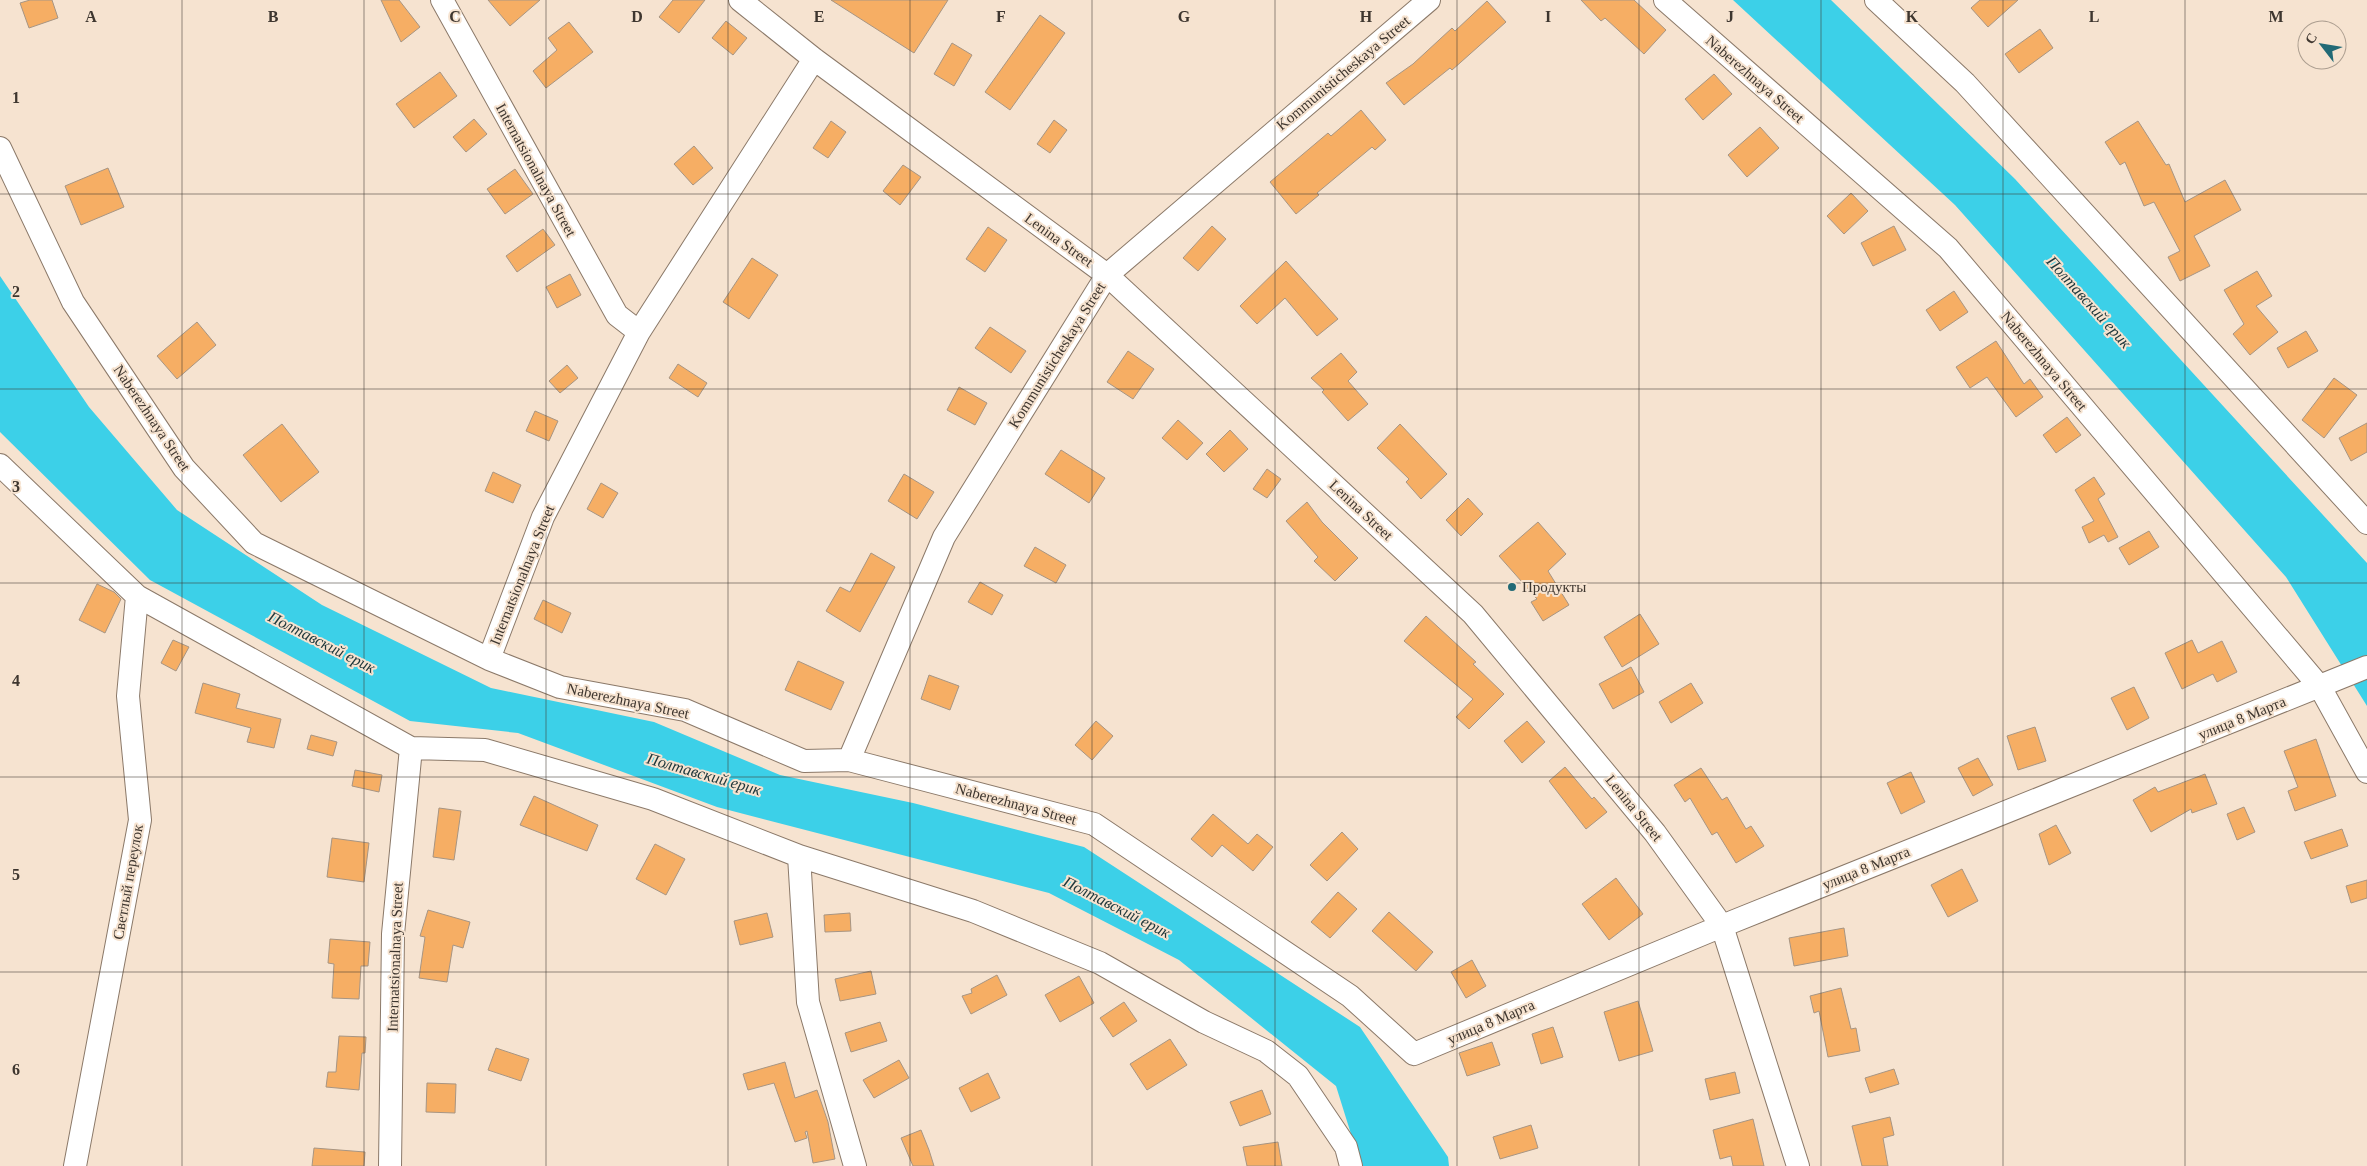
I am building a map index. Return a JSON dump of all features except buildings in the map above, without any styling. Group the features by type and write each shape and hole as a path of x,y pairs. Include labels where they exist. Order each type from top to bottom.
{"street":[{"name":"Internatsionalnaya Street","path":"442,0 617,315 639,332"},
{"name":"Lenina Street","path":"740,0 814,59 1107,275 1473,614 1655,833 1722,926 1798,1166"},
{"name":"Kommunisticheskaya Street","path":"849,760 944,537 1107,275 1429,0"},
{"name":"Naberezhnaya Street","path":"1665,0 1948,248 2320,687 2367,772"},
{"path":"1876,0 1965,83 2367,523"},
{"name":"Internatsionalnaya Street","path":"489,659 543,517 639,332 814,59"},
{"name":"Naberezhnaya Street","path":"0,148 73,302 184,468 254,543 489,659 560,687 684,710 804,761 849,760 1094,824 1350,996 1414,1054"},
{"path":"0,465 137,596 410,748 485,750 653,799 799,856 973,911 1100,963 1204,1022 1266,1051 1298,1076 1346,1147 1351,1166"},
{"name":"Светлый переулок","path":"75,1166 140,820 128,696 137,596"},
{"name":"улица 8 Марта","path":"1414,1054 1722,926 2367,667"},
{"name":"Internatsionalnaya Street","path":"390,1166 393,934 410,748"},
{"path":"799,856 808,1002 855,1166"}],"water":[{"name":"Полтавский ерик","path":"1733,0 1831,0 2015,179 2367,563 2367,706 2286,577 1955,205"},
{"name":"Полтавский ерик","path":"0,276 89,407 177,510 322,605 491,688 654,722 780,775 913,803 1084,847 1360,1027 1448,1157 1449,1166 1361,1166 1336,1086 1179,960 1049,893 717,807 518,733 410,721 150,580 0,432"}],"place":[{"name":"Продукты","path":"1512,587"}]}
